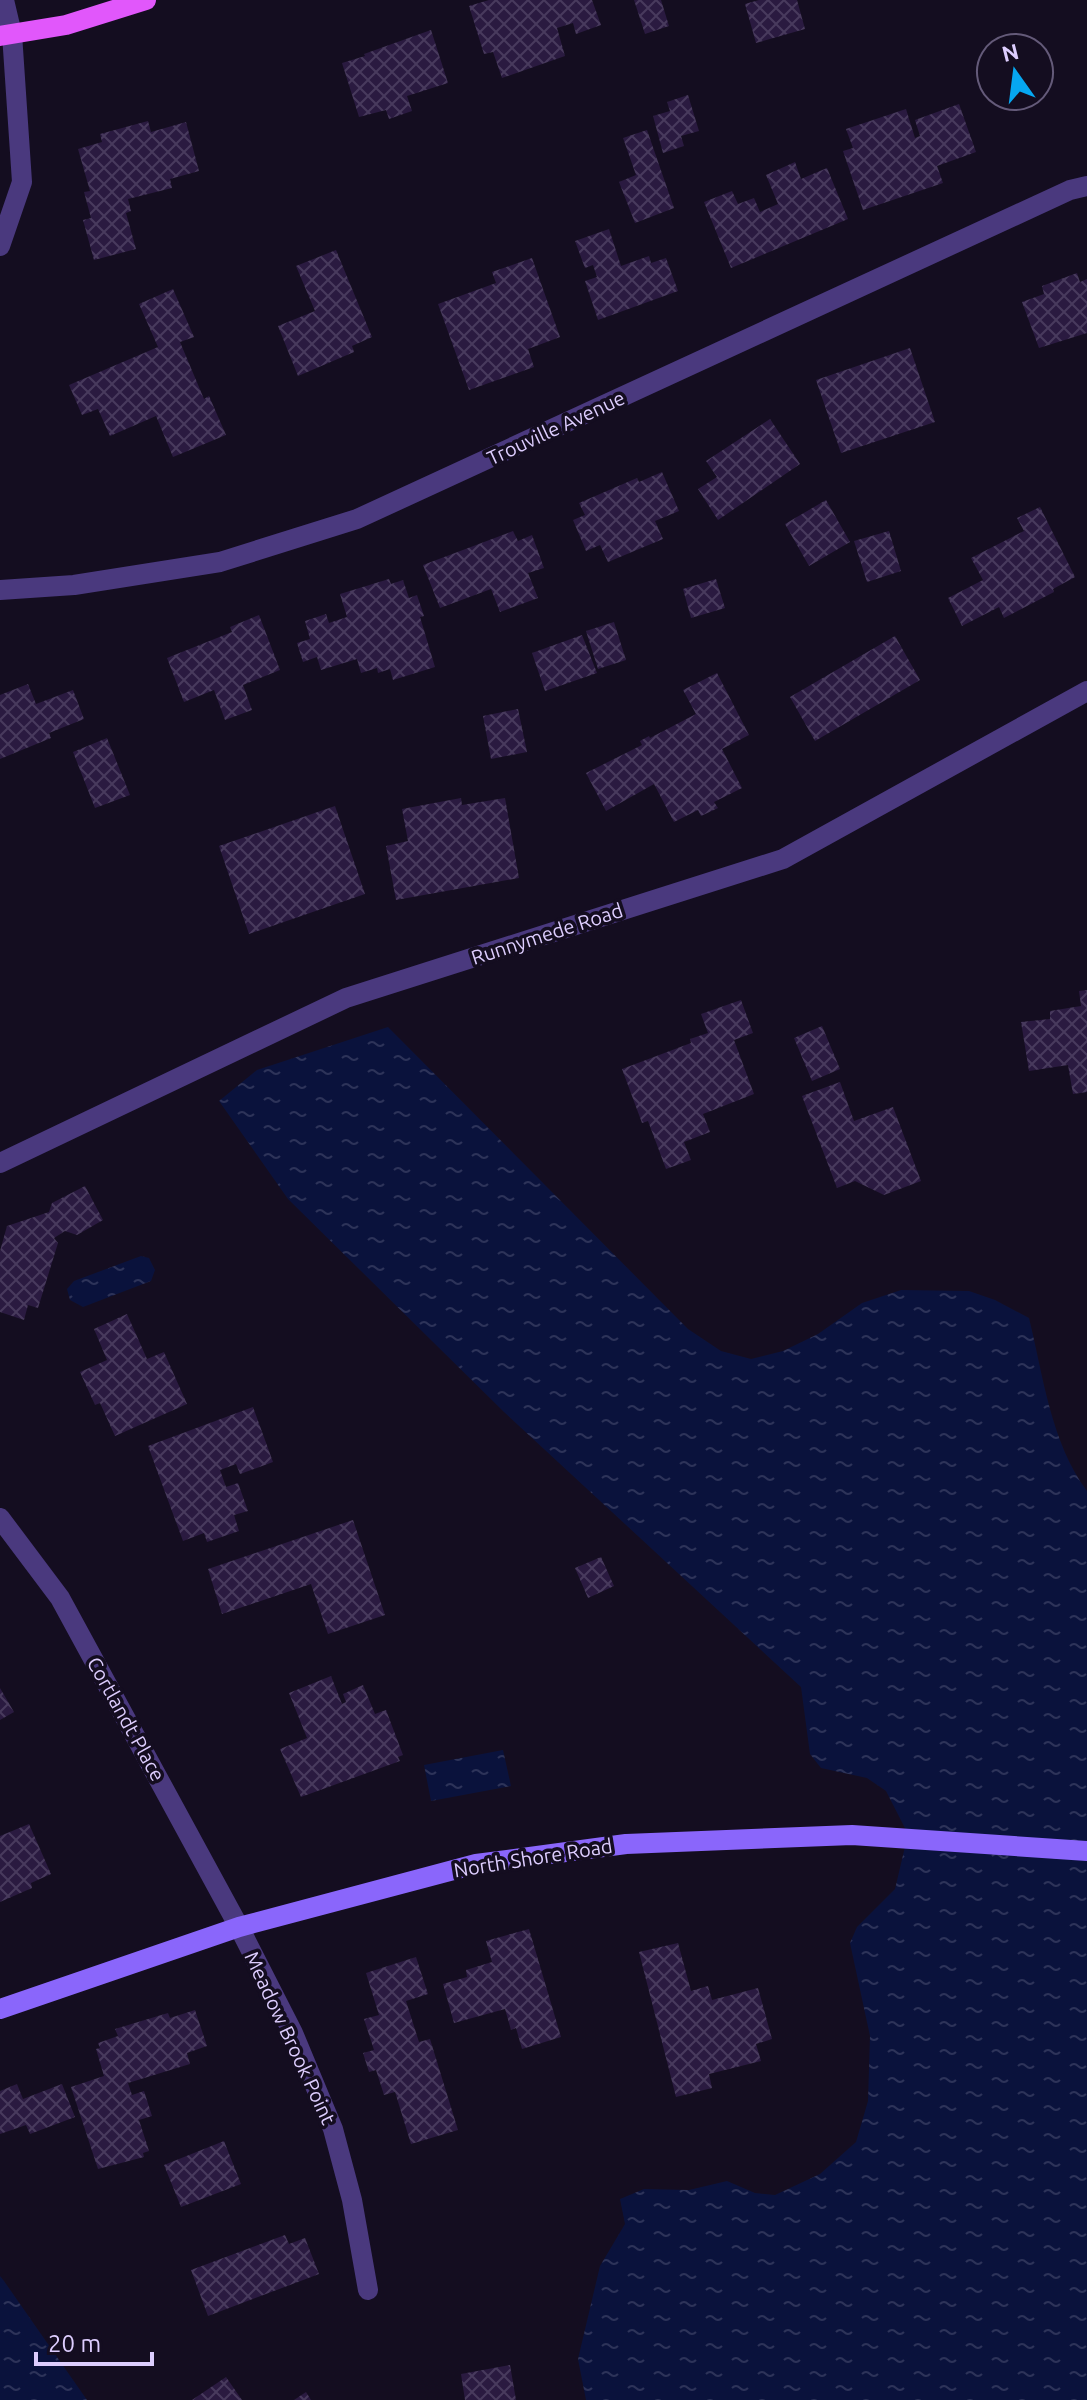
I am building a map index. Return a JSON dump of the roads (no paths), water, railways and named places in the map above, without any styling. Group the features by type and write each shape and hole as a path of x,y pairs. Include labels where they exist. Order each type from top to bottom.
{"main road":[{"path":"6,35 66,25 146,0"}],"street":[{"path":"0,246 22,182 4,0"},
{"name":"Trouville Avenue","path":"0,590 74,585 220,562 357,519 1056,197 1087,186"},
{"name":"Runnymede Road","path":"0,1163 346,998 783,859 1087,691"},
{"name":"Cortlandt Place","path":"0,1518 60,1598 239,1927"},
{"name":"North Shore Road","path":"0,2009 239,1927 476,1864 626,1844 852,1835 1087,1851"},
{"name":"Meadow Brook Point","path":"239,1927 293,2033 333,2129 352,2200 368,2290"}],"water":[{"path":"388,1027 688,1329 721,1351 751,1359 783,1351 818,1334 862,1303 901,1290 969,1291 995,1300 1029,1318 1057,1430 1065,1452 1087,1491 1087,2400 586,2400 578,2359 600,2266 625,2224 620,2199 644,2189 689,2190 727,2181 755,2193 775,2195 820,2174 856,2142 868,2101 870,2036 850,1943 857,1927 895,1889 908,1834 886,1791 867,1778 821,1768 810,1754 801,1687 504,1412 288,1199 219,1101 257,1070"},
{"path":"141,1256 149,1258 155,1270 151,1281 83,1307 70,1300 67,1289 74,1281"},
{"path":"503,1750 511,1786 431,1801 424,1765"},
{"path":"0,2276 4,2281 87,2400 0,2400"}]}
